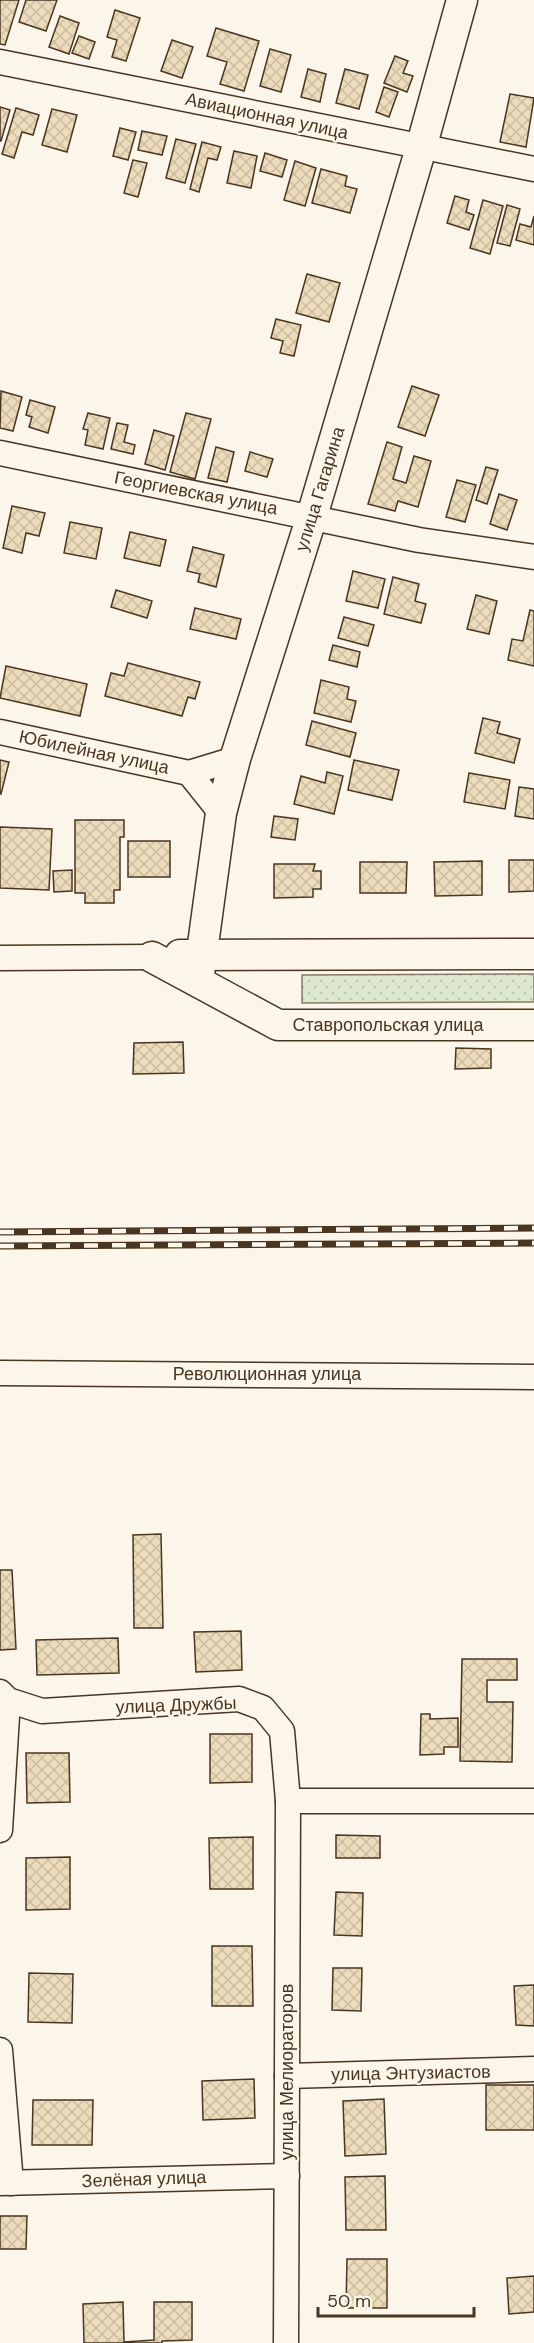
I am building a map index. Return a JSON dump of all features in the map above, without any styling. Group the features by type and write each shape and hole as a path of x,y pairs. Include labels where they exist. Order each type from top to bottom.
{"main road":[{"name":"улица Гагарина","path":"199,968 221,813 234,759 312,516 421,148 462,0"},
{"path":"152,957 199,968 534,954"},
{"name":"Ставропольская улица","path":"199,968 278,1025 534,1025"}],"street":[{"name":"Авиационная улица","path":"0,62 534,169"},
{"name":"Георгиевская улица","path":"0,453 419,540 534,557"},
{"name":"Юбилейная улица","path":"0,732 189,773 234,759"},
{"name":"Юбилейная улица","path":"189,773 221,813"},
{"path":"0,958 152,957"},
{"name":"Революционная улица","path":"0,1373 534,1377"},
{"path":"0,1830 4,1696"},
{"name":"улица Дружбы","path":"4,1696 42,1711 239,1700 263,1708 282,1731 288,1801"},
{"path":"288,1801 534,1801"},
{"name":"улица Мелиораторов","path":"286,2343 288,1801"},
{"path":"0,2050 5,2183"},
{"name":"улица Энтузиастов","path":"287,2076 534,2069"},
{"name":"Зелёная улица","path":"5,2183 287,2176"}],"green space":[{"path":"534,974 534,1002 302,1003 302,975"}],"building":[{"path":"0,0 19,0 5,45 0,44"},
{"path":"26,0 57,0 46,31 19,22"},
{"path":"115,10 140,18 126,61 112,57 117,40 107,37"},
{"path":"60,16 79,23 69,54 49,47"},
{"path":"216,28 259,41 244,91 220,84 227,62 207,56"},
{"path":"79,36 95,42 89,59 72,53"},
{"path":"172,40 193,47 182,78 161,71"},
{"path":"270,49 291,55 281,92 260,86"},
{"path":"395,56 408,61 403,73 413,76 407,92 384,83"},
{"path":"308,69 326,74 320,102 301,97"},
{"path":"345,69 368,75 359,109 336,103"},
{"path":"384,87 398,92 389,117 376,112"},
{"path":"510,94 534,98 526,147 500,142"},
{"path":"0,107 10,110 1,141 0,141"},
{"path":"16,108 39,115 33,135 22,132 14,158 2,154"},
{"path":"52,109 77,115 67,152 42,145"},
{"path":"120,128 136,132 128,160 113,156"},
{"path":"142,131 167,136 162,155 138,150"},
{"path":"176,139 196,144 185,183 166,178"},
{"path":"202,142 221,147 217,160 208,158 199,192 190,189"},
{"path":"234,151 257,156 251,188 227,183"},
{"path":"265,153 287,160 282,177 260,171"},
{"path":"133,160 147,163 138,197 124,193"},
{"path":"295,161 316,168 305,206 284,200"},
{"path":"321,169 347,176 345,186 357,189 350,213 312,203"},
{"path":"455,196 469,200 466,212 474,215 469,230 447,223"},
{"path":"483,200 503,206 490,254 470,248"},
{"path":"507,205 520,209 510,246 497,243"},
{"path":"534,216 534,245 516,240 520,224 531,227"},
{"path":"307,274 340,283 329,322 296,313"},
{"path":"276,319 301,325 294,356 280,353 283,341 271,338"},
{"path":"412,386 439,395 425,436 398,427"},
{"path":"1,391 22,397 13,431 0,428"},
{"path":"30,400 55,407 48,433 29,427 32,417 26,415"},
{"path":"88,413 110,418 103,449 85,445 88,430 83,429"},
{"path":"186,413 211,419 195,479 170,472"},
{"path":"117,423 128,425 124,442 135,445 133,454 111,449"},
{"path":"154,430 174,436 165,470 145,464"},
{"path":"387,442 402,447 393,479 406,483 414,456 431,461 418,507 398,501 395,511 368,504"},
{"path":"216,447 234,452 227,482 208,478"},
{"path":"250,452 273,459 267,477 245,471"},
{"path":"486,467 498,470 487,504 476,500"},
{"path":"457,480 476,485 465,522 446,517"},
{"path":"499,494 517,500 507,530 490,524"},
{"path":"12,506 45,513 39,536 26,533 22,553 3,548"},
{"path":"70,522 102,528 96,559 64,553"},
{"path":"130,532 166,540 160,566 124,558"},
{"path":"193,547 224,555 216,587 198,582 200,574 187,571"},
{"path":"353,571 385,579 378,608 346,601"},
{"path":"393,577 419,584 415,601 426,604 421,623 384,614"},
{"path":"116,590 152,601 147,618 111,607"},
{"path":"476,595 497,601 489,634 467,629"},
{"path":"195,608 241,619 236,639 190,629"},
{"path":"530,610 534,611 534,666 508,660 512,639 523,641"},
{"path":"344,617 374,625 368,646 338,638"},
{"path":"333,645 360,652 357,667 329,660"},
{"path":"128,663 200,682 195,699 188,697 182,716 105,696 111,673 124,676"},
{"path":"6,666 87,684 80,716 0,698"},
{"path":"321,680 349,687 347,699 356,701 351,722 314,713"},
{"path":"483,718 500,722 497,733 520,739 514,763 475,753"},
{"path":"312,721 356,733 350,757 306,745"},
{"path":"0,760 9,762 1,794 0,794"},
{"path":"354,760 399,770 392,800 348,790"},
{"path":"327,772 343,776 334,814 294,804 301,776 325,783"},
{"path":"469,773 510,780 505,809 464,802"},
{"path":"519,787 534,789 534,819 515,816"},
{"path":"274,816 298,819 295,840 271,837"},
{"path":"75,820 124,820 124,837 120,837 120,890 114,890 114,903 85,903 85,893 75,893"},
{"path":"0,827 52,829 49,890 0,888"},
{"path":"128,841 170,841 170,877 128,877"},
{"path":"509,860 534,860 534,891 509,892"},
{"path":"482,861 482,895 435,896 434,862"},
{"path":"360,862 407,862 406,893 360,893"},
{"path":"274,864 315,864 313,871 321,871 321,889 313,889 313,897 274,898"},
{"path":"72,870 72,891 54,892 53,871"},
{"path":"183,1042 184,1073 133,1074 134,1043"},
{"path":"456,1048 491,1049 491,1068 455,1069"},
{"path":"161,1534 163,1628 134,1628 133,1535"},
{"path":"0,1570 12,1570 16,1649 0,1650"},
{"path":"241,1631 242,1670 196,1672 194,1632"},
{"path":"118,1638 119,1673 37,1675 36,1640"},
{"path":"462,1659 517,1659 517,1680 487,1680 487,1702 513,1702 512,1762 460,1761"},
{"path":"421,1714 430,1714 430,1719 458,1718 458,1747 444,1747 444,1754 420,1755"},
{"path":"210,1734 252,1734 252,1782 210,1783"},
{"path":"26,1753 69,1753 70,1802 27,1803"},
{"path":"336,1835 380,1836 380,1858 336,1858"},
{"path":"253,1837 253,1889 210,1889 209,1838"},
{"path":"70,1857 70,1909 26,1910 26,1858"},
{"path":"336,1892 363,1893 362,1936 334,1935"},
{"path":"212,1946 252,1946 253,2006 212,2006"},
{"path":"333,1968 362,1968 361,2011 332,2010"},
{"path":"29,1973 73,1974 72,2023 28,2022"},
{"path":"534,1985 534,2026 516,2025 514,1986"},
{"path":"254,2079 255,2118 203,2120 202,2081"},
{"path":"486,2085 534,2085 534,2130 486,2130"},
{"path":"384,2099 386,2154 345,2156 343,2101"},
{"path":"33,2100 93,2100 92,2145 32,2145"},
{"path":"385,2176 386,2230 346,2230 345,2177"},
{"path":"0,2216 27,2216 26,2249 0,2249"},
{"path":"347,2259 387,2259 387,2308 346,2308"},
{"path":"534,2276 534,2312 509,2314 507,2278"},
{"path":"123,2302 124,2342 154,2340 154,2302 192,2302 192,2340 162,2341 162,2343 84,2343 83,2304"}],"railway":[{"path":"0,1232 534,1228"},
{"path":"0,1246 534,1243"}]}
